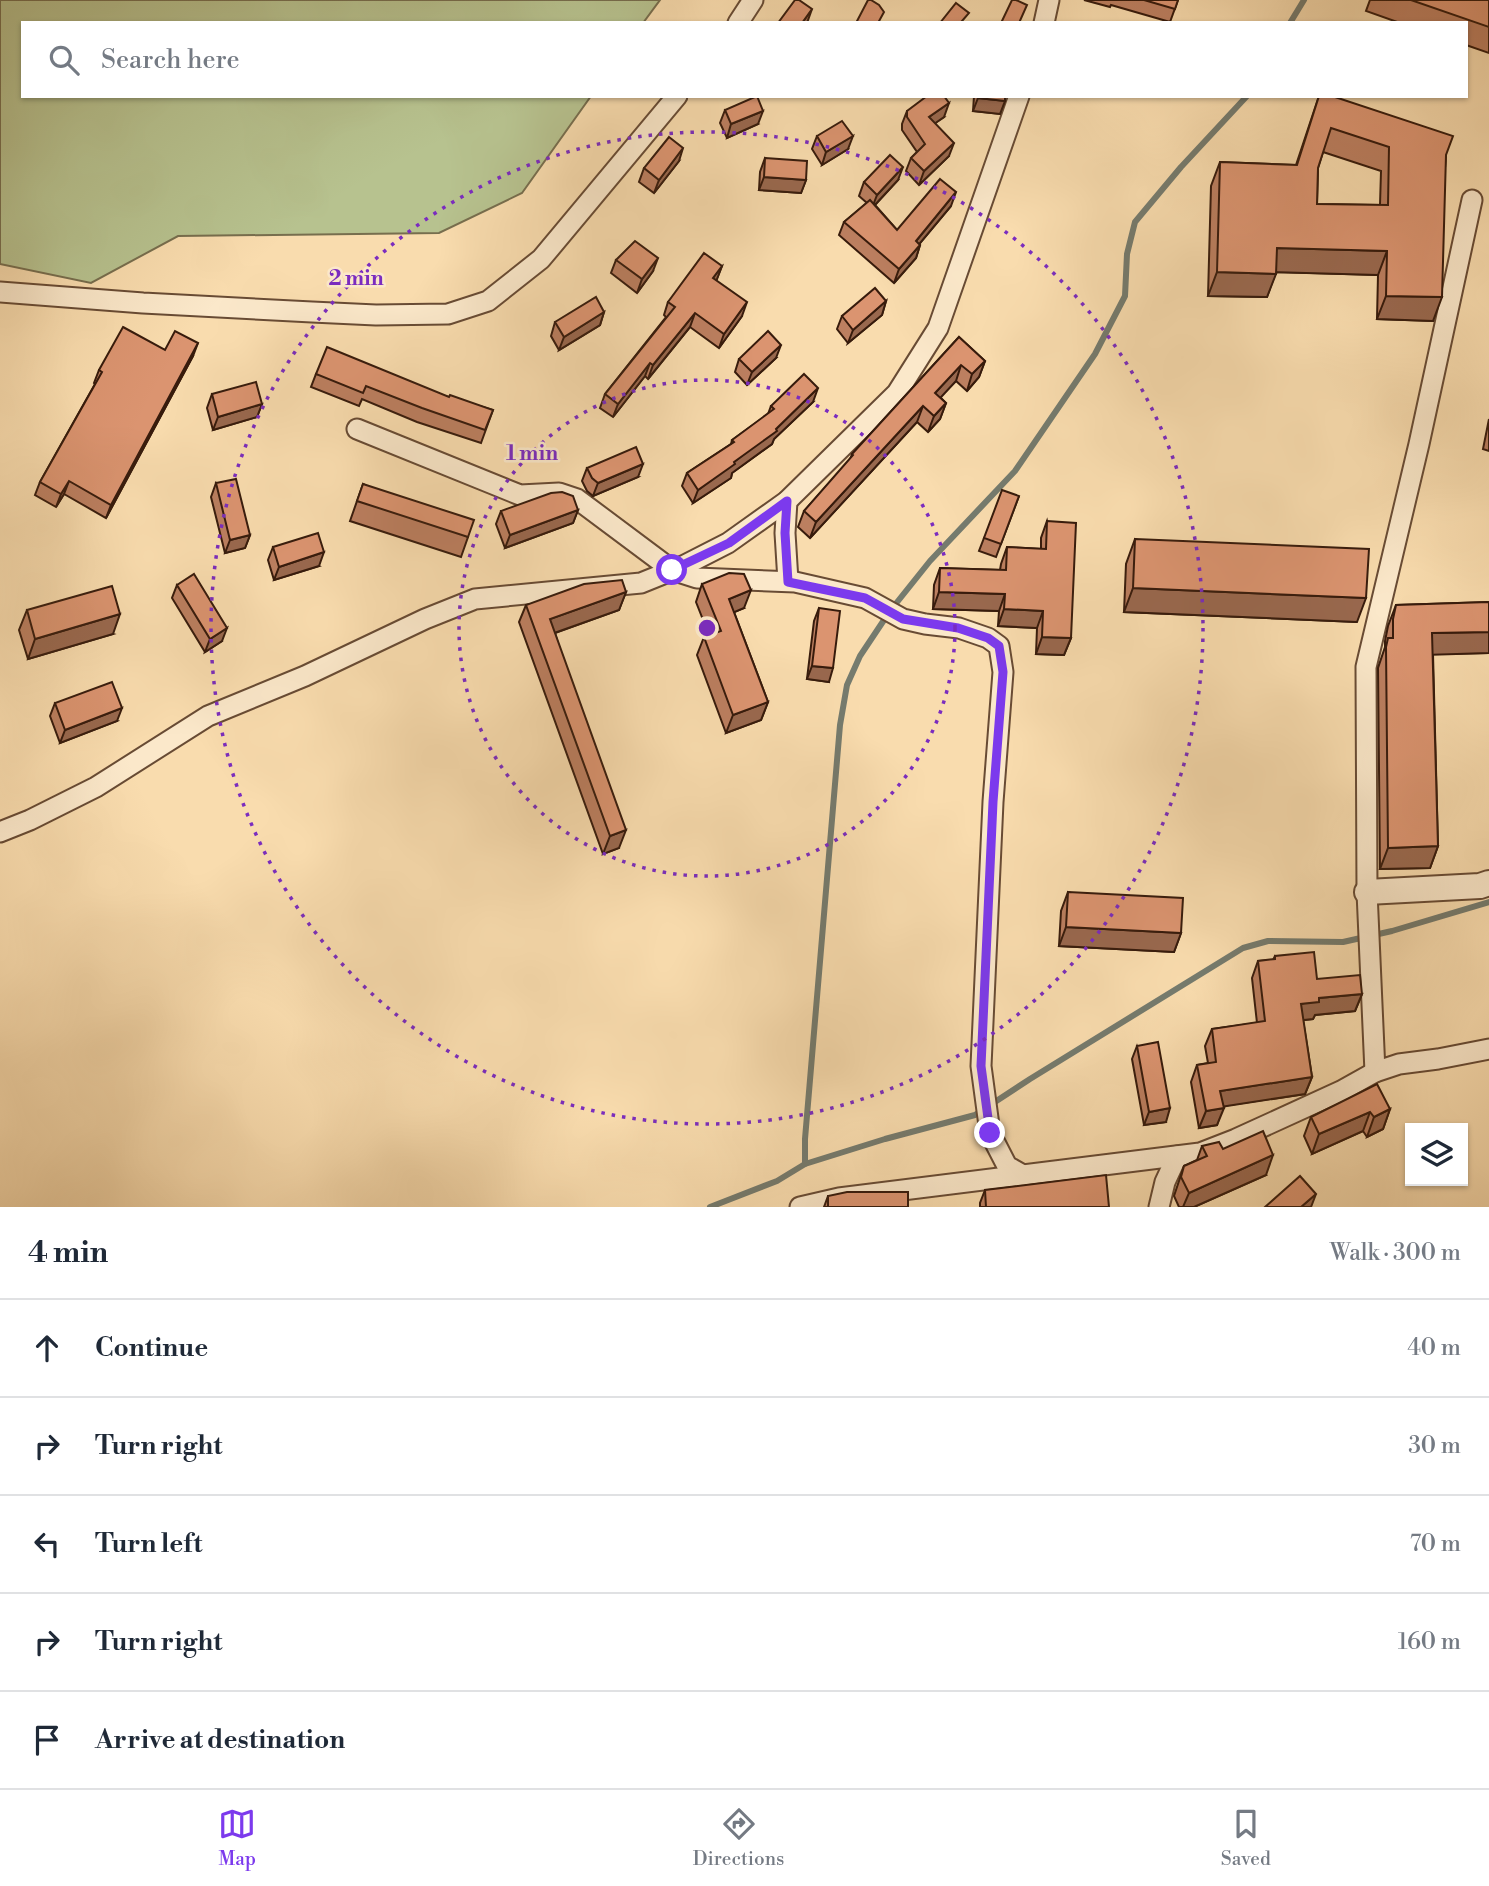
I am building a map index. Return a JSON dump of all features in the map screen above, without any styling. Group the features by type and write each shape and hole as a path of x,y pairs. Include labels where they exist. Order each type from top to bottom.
{"street":[{"path":"739,21 753,0"},
{"path":"1044,21 1049,0"},
{"path":"0,292 325,313 448,314 488,301 541,259 675,98"},
{"path":"0,832 96,787 208,716 305,676 425,619 475,599 640,583 729,543 787,501 897,393 938,328 1018,98"},
{"path":"1375,1072 1367,892 1366,667 1419,444 1472,200"},
{"path":"357,429 520,495 559,493 577,499 672,570 696,578 788,582 865,598 903,619 958,628 988,638 999,646 1003,672 993,802 981,1066 990,1133 1007,1166 1023,1175"},
{"path":"787,501 785,533 788,582"},
{"path":"1367,892 1480,886 1489,883"},
{"path":"800,1207 839,1198 1200,1153 1341,1091 1375,1072 1399,1064 1489,1049"},
{"path":"1159,1207 1165,1182 1177,1156"}],"green space":[{"path":"0,0 660,0 644,21 21,21 21,98 590,98 522,193 439,233 178,236 91,283 0,264"}],"building":[{"path":"795,0 812,9 803,21 779,21"},
{"path":"868,0 879,5 884,12 879,21 857,21"},
{"path":"1012,0 1027,5 1020,21 1002,21"},
{"path":"1144,0 1178,0 1175,9"},
{"path":"1411,0 1489,0 1489,27"},
{"path":"956,3 969,13 962,21 942,21"},
{"path":"758,98 763,111 731,124 725,110"},
{"path":"924,98 945,98 949,103 929,117 954,143 924,171 911,158 925,144 907,117 907,111"},
{"path":"978,98 1005,98 1005,101"},
{"path":"1318,98 1338,98 1453,136 1446,155 1442,297 1386,296 1387,251 1277,248 1276,274 1217,272 1220,162 1297,165","holes":["1331,128 1389,147 1388,205 1317,204 1318,168"]},
{"path":"842,121 853,136 826,152 817,136"},
{"path":"669,137 683,148 659,180 644,168"},
{"path":"890,155 903,167 877,195 864,182"},
{"path":"765,158 807,161 806,180 764,177"},
{"path":"940,179 956,192 916,241 920,245 899,269 844,222 870,200 897,230"},
{"path":"635,241 658,258 642,279 616,260"},
{"path":"704,253 722,266 713,278 747,302 724,334 695,313 618,404 605,394 675,307 668,302"},
{"path":"875,288 886,301 853,330 842,316"},
{"path":"596,297 604,312 564,337 555,322"},
{"path":"123,327 165,350 175,331 198,343 111,505 69,481 61,494 40,482 102,372 99,370"},
{"path":"768,331 781,345 752,372 739,359"},
{"path":"959,337 985,361 972,374 961,365 935,393 946,403 934,416 923,406 816,522 804,511"},
{"path":"327,347 449,397 450,395 493,410 485,430 366,386 363,393 316,374"},
{"path":"804,374 818,388 776,429 777,431 698,490 687,473 734,442 732,440 774,409 771,406"},
{"path":"256,382 262,404 218,417 212,394"},
{"path":"636,447 643,464 598,483 592,478 587,468"},
{"path":"236,479 250,535 230,540 216,483"},
{"path":"363,484 474,520 468,537 357,501"},
{"path":"1002,490 1019,496 1001,544 984,538"},
{"path":"562,492 573,496 578,510 510,535 501,511 551,493"},
{"path":"1047,521 1076,523 1071,638 1042,637 1043,611 1004,609 1005,594 939,592 940,568 1006,570 1007,547 1046,549"},
{"path":"318,533 324,552 279,567 273,547"},
{"path":"1135,539 1369,549 1366,598 1133,588"},
{"path":"729,573 744,574 751,590 729,599 768,702 733,715 704,637 721,631 702,584"},
{"path":"194,574 227,628 210,639 177,585"},
{"path":"622,580 626,592 550,619 626,830 610,836 526,605 584,584"},
{"path":"112,586 120,614 35,639 27,610"},
{"path":"1489,602 1489,632 1432,633 1438,846 1388,848 1386,647 1388,638 1393,638 1396,605"},
{"path":"819,608 840,611 833,668 812,666"},
{"path":"112,682 122,708 65,730 55,703"},
{"path":"1068,892 1183,898 1181,933 1066,927"},
{"path":"1314,952 1317,979 1360,975 1362,994 1319,998 1319,1002 1301,1004 1312,1077 1220,1091 1224,1108 1206,1111 1197,1065 1216,1062 1212,1029 1265,1021 1258,961 1275,959 1275,956"},
{"path":"1158,1042 1170,1108 1149,1112 1137,1046"},
{"path":"1377,1084 1390,1109 1374,1117 1370,1112 1319,1134 1311,1117"},
{"path":"1263,1131 1273,1155 1189,1193 1181,1177 1184,1166 1207,1156 1202,1146 1219,1142 1223,1149"},
{"path":"1106,1175 1109,1207 986,1207 985,1190"},
{"path":"1300,1176 1316,1194 1301,1207 1265,1207"},
{"path":"847,1192 908,1192 908,1207 828,1207 828,1196"}],"waterway":[{"path":"1291,21 1304,0"},
{"path":"710,1207 777,1181 805,1164 840,725 847,685 860,656 890,611 930,561 1015,471 1095,354 1125,296 1127,254 1135,222 1181,167 1245,98"},
{"path":"805,1164 975,1115 1243,948 1268,941 1343,942 1392,931 1489,902"}],"route":[{"path":"672,570 729,543 787,501 785,533 788,582 865,598 903,619 958,628 988,638 999,646 1003,672 993,802 981,1066 990,1133"}]}
